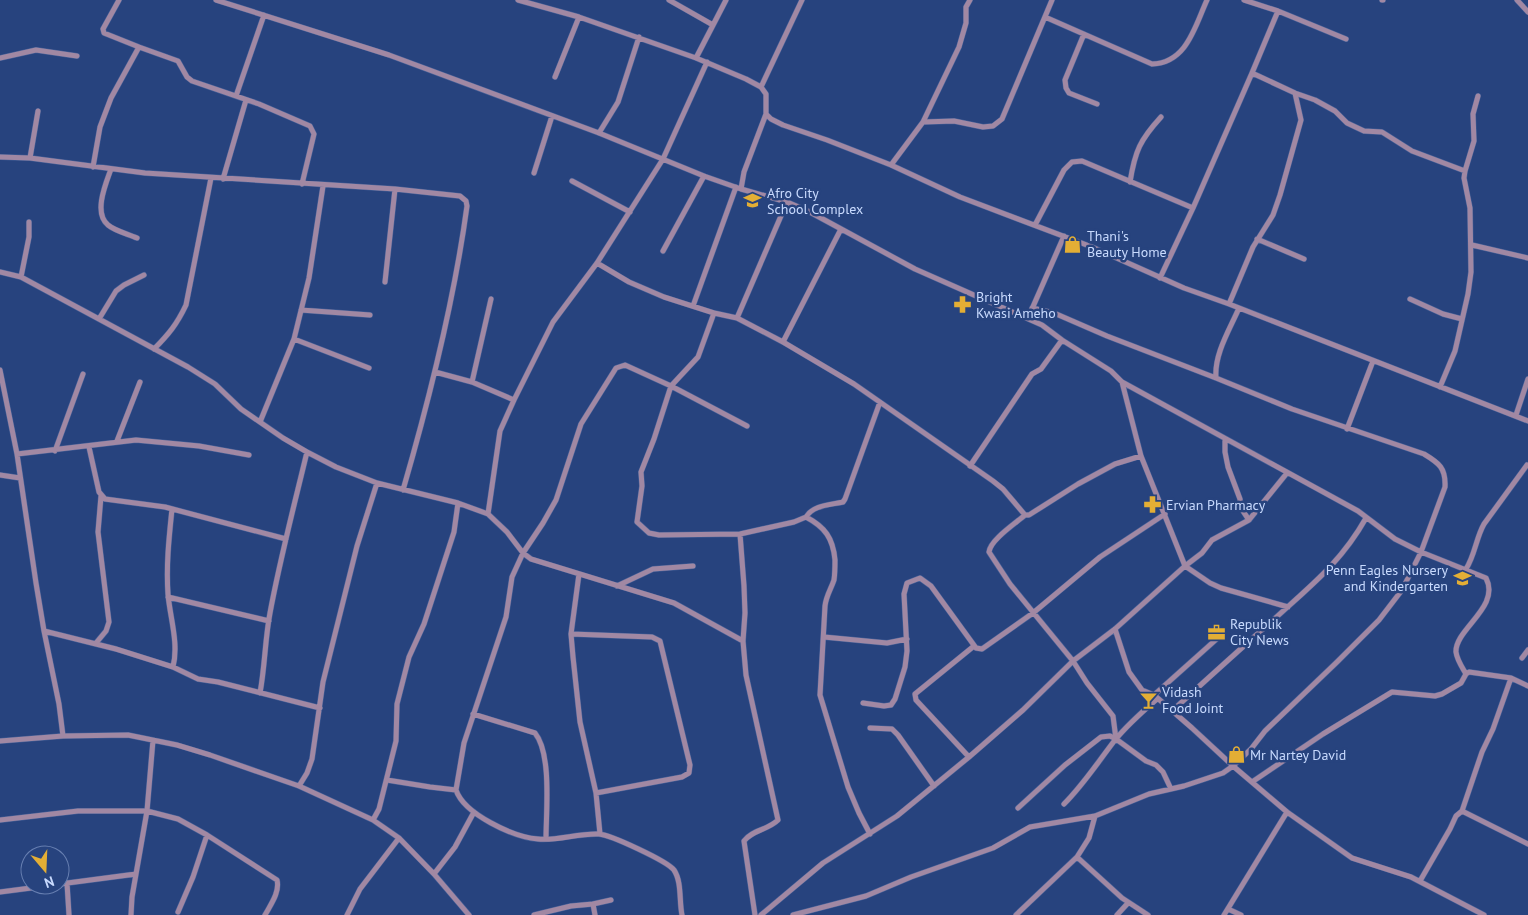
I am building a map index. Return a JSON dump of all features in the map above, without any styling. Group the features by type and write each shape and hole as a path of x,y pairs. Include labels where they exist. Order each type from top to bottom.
{"street":[{"path":"119,0 103,29 104,33 178,61 187,77 192,81 236,96 310,126 314,134 302,184"},
{"path":"216,0 389,55 599,133 704,176 786,202 808,211 915,270 1042,325 1062,340 1111,370 1122,382 1176,410 1334,500 1358,511 1395,539 1421,552 1486,578 1489,587 1488,597 1456,650 1458,660 1466,674"},
{"path":"518,0 579,16 707,62 761,87 766,94 766,114 693,306"},
{"path":"669,0 713,26"},
{"path":"696,58 726,0"},
{"path":"761,87 802,0"},
{"path":"891,165 923,122 959,47 966,23 966,7 970,0"},
{"path":"923,122 954,121 983,127 993,126 1002,119 1052,0"},
{"path":"1045,17 1152,64 1163,64 1175,58 1186,47 1207,0"},
{"path":"1244,0 1278,11 1346,39"},
{"path":"1517,0 1528,12"},
{"path":"1160,278 1193,208 1278,11"},
{"path":"236,96 264,15"},
{"path":"555,77 579,16"},
{"path":"1084,34 1065,80 1066,88 1069,93 1097,104"},
{"path":"599,133 618,102 639,38"},
{"path":"93,167 100,127 111,98 139,47"},
{"path":"0,58 36,50 77,56"},
{"path":"488,514 500,431 514,400 553,322 597,263 663,159 707,62"},
{"path":"1252,73 1315,100 1335,111 1347,123 1364,131 1382,132 1412,151 1465,171"},
{"path":"1229,304 1258,239 1273,214 1280,195 1301,120 1295,93"},
{"path":"1440,387 1455,351 1471,272 1470,208 1464,178 1474,141 1473,114 1478,96"},
{"path":"223,179 246,100"},
{"path":"30,158 38,111"},
{"path":"766,114 783,125 891,165 960,197 1064,236 1160,278 1516,415 1528,422"},
{"path":"534,173 552,116"},
{"path":"1130,182 1139,144 1146,133 1161,117"},
{"path":"0,157 30,158 93,167 211,178 395,189 460,196 466,201 467,206 460,260 427,406 403,490"},
{"path":"1035,225 1064,170 1072,162 1082,161 1193,208"},
{"path":"112,169 102,192 102,215 107,224 137,238"},
{"path":"663,250 704,176"},
{"path":"154,349 177,323 186,305 211,178"},
{"path":"572,181 630,212"},
{"path":"260,422 294,339 308,278 323,186"},
{"path":"385,282 395,189"},
{"path":"736,318 786,202"},
{"path":"21,277 29,238 29,222"},
{"path":"783,342 841,229"},
{"path":"1028,318 1064,236"},
{"path":"1258,239 1304,259"},
{"path":"1472,245 1528,258"},
{"path":"597,263 630,282 664,297 736,318 783,342 854,384 1003,489 1025,515"},
{"path":"0,272 21,277 215,384 241,409 283,438 336,467 377,483 458,503 488,514 507,532 523,553 531,559 674,603 743,641"},
{"path":"99,319 116,291 144,275"},
{"path":"472,382 491,299"},
{"path":"1410,299 1443,314 1462,319"},
{"path":"793,915 866,896 911,876 993,848 1030,827 1095,816 1149,794 1213,778 1233,766 1251,749 1265,731 1379,620 1402,590 1421,552 1444,487 1445,479 1439,463 1424,454 1292,410 1054,313 1032,308"},
{"path":"1216,378 1216,366 1219,355 1239,308"},
{"path":"301,310 370,315"},
{"path":"714,313 698,357 671,386 641,472 642,486 637,522 649,533 659,535 740,534 794,522 806,517 808,512 819,507 843,502 846,500 880,402"},
{"path":"294,339 369,368"},
{"path":"970,466 1032,374 1041,368 1062,340"},
{"path":"1347,429 1373,361"},
{"path":"682,915 677,878 673,869 665,863 631,846 600,834 546,839 532,838 500,828 474,812 458,796 456,790 464,743 506,617 512,577 523,553 556,500 581,424 616,368 625,365 671,386 747,426"},
{"path":"0,370 17,454 44,631 59,704 62,736"},
{"path":"435,372 472,382 514,400"},
{"path":"56,451 83,374"},
{"path":"1516,415 1528,379"},
{"path":"117,441 140,382"},
{"path":"1122,382 1141,456 1166,514 1185,566 1221,588 1288,607"},
{"path":"1225,439 1228,467 1240,499 1241,508 1249,520"},
{"path":"17,454 56,451 117,441 136,440 199,446 249,455"},
{"path":"89,447 101,496 98,532 109,622 106,631 96,643"},
{"path":"260,693 269,621 307,452"},
{"path":"1116,739 1113,716 1086,683 1073,661 1010,584 989,552 989,547 1025,515 1029,515 1078,484 1115,464 1141,456"},
{"path":"1466,569 1474,554 1479,533 1484,524 1528,465"},
{"path":"761,915 823,863 897,816 969,757 1023,710 1073,661 1115,629 1202,553 1212,540 1249,520 1287,473"},
{"path":"0,475 20,478"},
{"path":"299,786 307,773 312,759 323,682 357,546 377,483"},
{"path":"101,496 105,499 172,509 286,539"},
{"path":"373,820 379,809 396,741 397,704 409,657 424,624 454,532 458,503"},
{"path":"172,509 166,562 168,598 176,647 173,667"},
{"path":"863,703 884,706 891,705 895,700 905,667 907,651 904,594 907,583 920,578 931,586 974,646 982,649 1033,613 1100,557 1166,514"},
{"path":"806,517 818,523 831,540 834,550 834,579 826,601 820,695 848,787 870,834"},
{"path":"1172,711 1311,587 1339,559 1366,518"},
{"path":"740,534 745,604 743,641 746,675 778,820 773,825 748,835 744,841 755,915"},
{"path":"618,586 653,569 692,566"},
{"path":"579,574 571,634 580,722 596,793 600,834"},
{"path":"168,598 269,621"},
{"path":"1115,629 1129,672 1142,690 1155,697 1172,711 1288,812 1352,858 1420,881 1484,915"},
{"path":"44,631 96,643 173,667 198,679 218,682 320,708"},
{"path":"571,634 652,637 660,641 690,765 689,773 682,777 596,793"},
{"path":"824,636 887,643 907,639"},
{"path":"1064,804 1085,782 1116,739 1134,718 1220,636"},
{"path":"969,757 916,700 915,694 974,646"},
{"path":"1522,658 1528,650"},
{"path":"1252,782 1323,734 1392,692 1435,696 1461,683 1469,672 1511,678 1528,686"},
{"path":"1420,881 1456,816 1462,811 1482,752 1493,729 1511,678"},
{"path":"473,714 535,733 541,740 545,760 547,795 546,839"},
{"path":"870,728 892,729 898,734 934,786"},
{"path":"0,741 62,736 128,735 177,745 299,786 373,820 398,838 434,874 469,915"},
{"path":"1018,808 1101,737 1110,736 1116,739 1146,761 1156,765 1163,772 1171,789"},
{"path":"131,915 132,897 147,811 153,740"},
{"path":"387,780 430,788 456,790"},
{"path":"0,820 78,811 147,811 178,819 208,835 277,880 276,894 265,915"},
{"path":"1462,811 1528,844"},
{"path":"434,874 455,847 474,812"},
{"path":"1224,915 1288,812"},
{"path":"1016,915 1077,857 1089,838 1095,816"},
{"path":"178,912 208,835"},
{"path":"347,915 360,889 398,838"},
{"path":"1077,857 1128,902 1148,915"},
{"path":"70,882 136,874"},
{"path":"0,892 20,889"},
{"path":"67,895 69,915"},
{"path":"534,915 571,906 611,900"},
{"path":"1117,915 1128,902"},
{"path":"592,904 595,915"},
{"path":"1228,909 1241,915"},
{"path":"811,910 815,915"}],"place":[{"name":"Afro City School Complex","path":"753,201"},
{"name":"Thani's Beauty Home","path":"1073,244"},
{"name":"Bright Kwasi Ameho","path":"962,305"},
{"name":"Ervian Pharmacy","path":"1152,505"},
{"name":"Penn Eagles Nursery and Kindergarten","path":"1462,578"},
{"name":"Republik City News","path":"1216,632"},
{"name":"Vidash Food Joint","path":"1148,700"},
{"name":"Mr Nartey David","path":"1236,755"}]}
